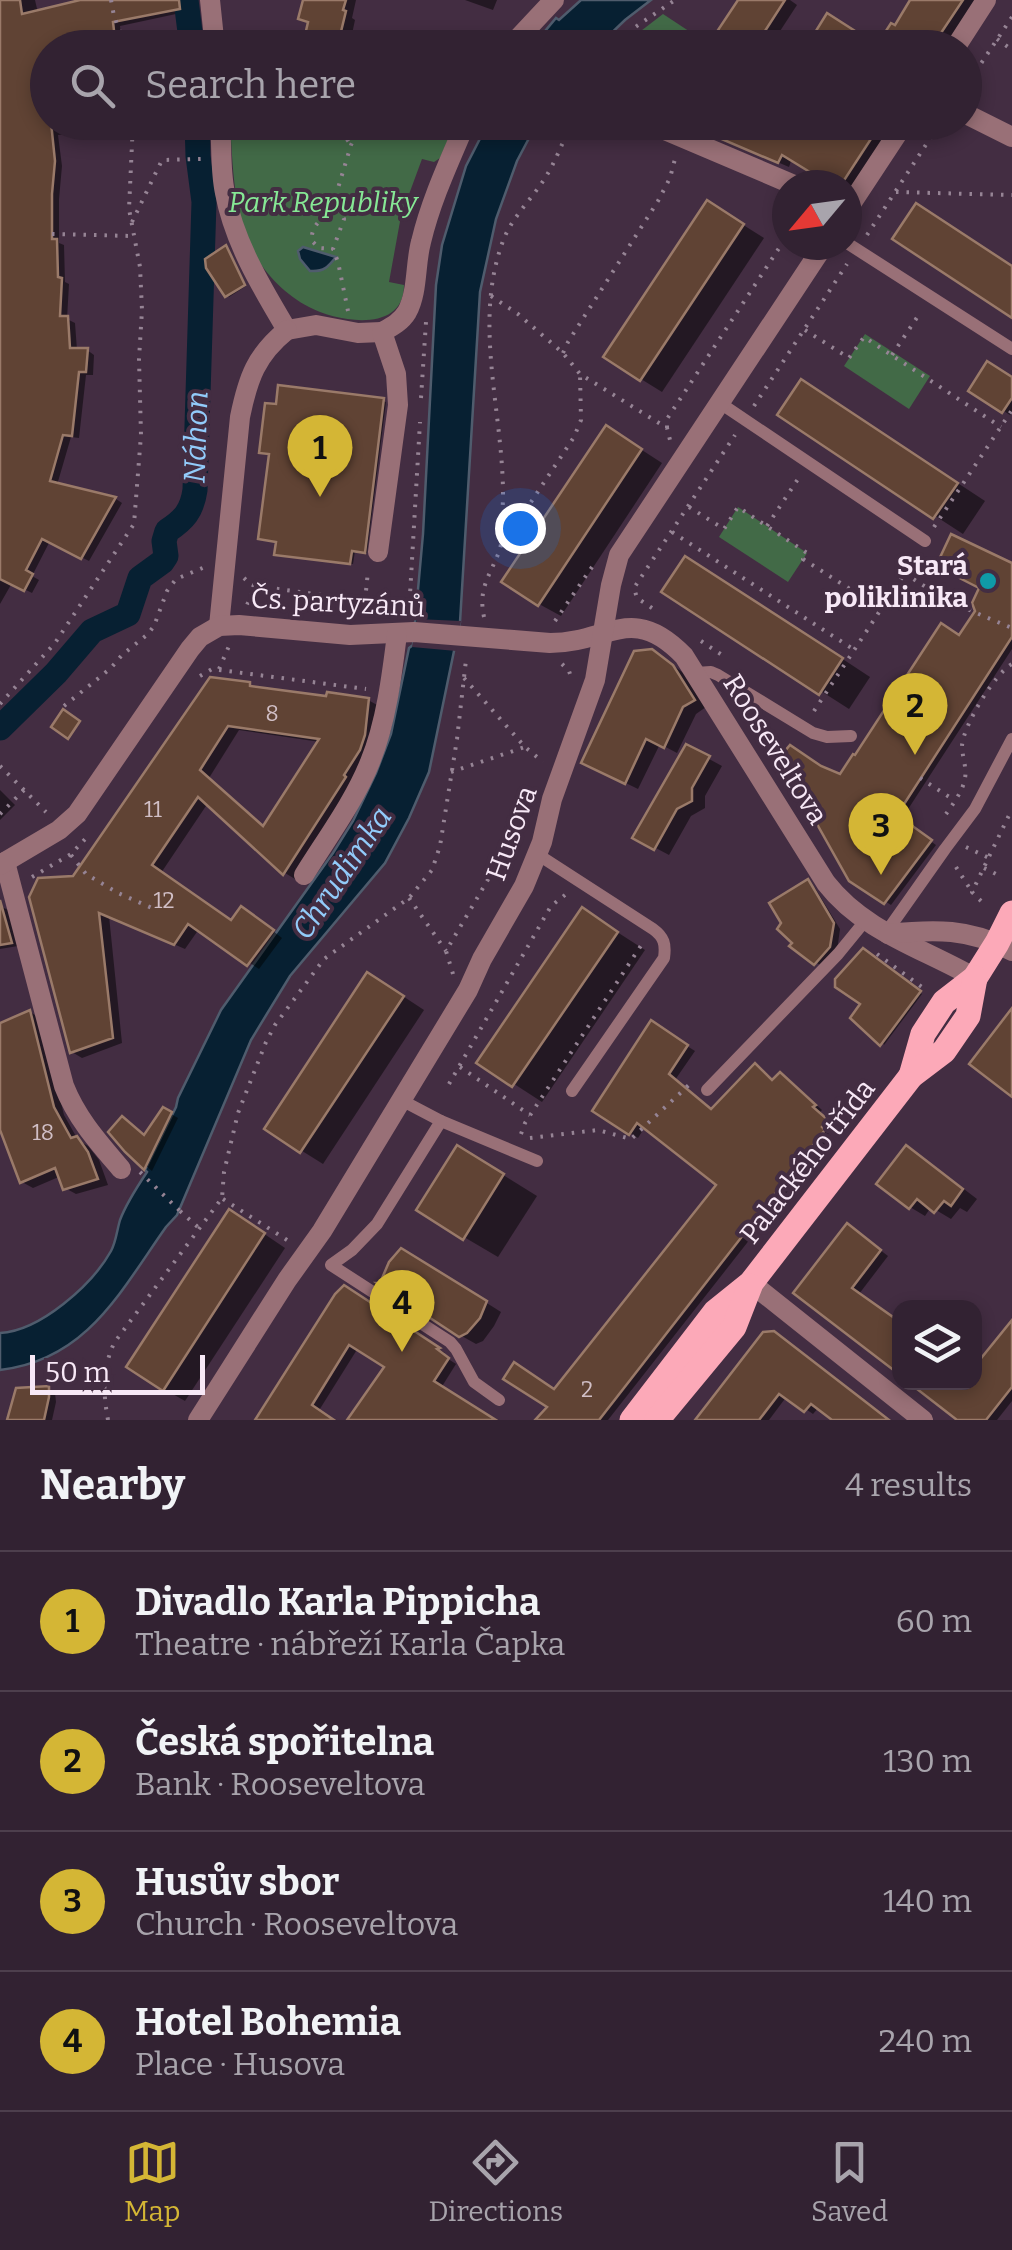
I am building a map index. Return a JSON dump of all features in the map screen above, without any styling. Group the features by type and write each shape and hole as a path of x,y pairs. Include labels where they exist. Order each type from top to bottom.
{"main road":[{"name":"Palackého třída","path":"632,1420 714,1312 751,1284 911,1076 923,1034 944,1002 1005,947 1012,913"},
{"name":"Palackého třída","path":"657,1420 734,1327 751,1284"}],"street":[{"path":"210,0 213,30"},
{"path":"526,30 554,0"},
{"path":"967,30 986,0"},
{"path":"982,122 1012,137"},
{"path":"221,140 230,215 250,263 287,330"},
{"path":"218,626 240,416 253,369 269,344 287,330 316,325 382,332 406,314 435,194 458,140"},
{"path":"687,140 772,176"},
{"path":"862,187 893,140"},
{"name":"Husova","path":"198,1420 300,1246 402,1100 524,886 595,680 619,555 814,260"},
{"path":"378,552 398,405 396,374 382,332"},
{"name":"Čs. partyzánů","path":"3,864 59,830 77,814 190,648 218,626 350,636 407,628 562,643 603,632"},
{"name":"Rooseveltova","path":"603,632 629,627 646,629 684,656 826,882 846,906 886,934 975,978"},
{"path":"304,875 363,779 377,744 407,628"},
{"path":"3,864 70,1103 88,1131 131,1171"},
{"path":"886,934 955,930 1005,947"},
{"path":"751,1284 923,1420"}],"lane":[{"path":"862,253 1012,349"},
{"path":"720,402 925,541"},
{"path":"696,674 718,675 813,733 851,736"},
{"path":"886,934 944,848 976,810 1012,739"},
{"path":"538,854 662,936 665,943 664,958 572,1091"},
{"path":"707,1090 838,954 865,920"},
{"path":"402,1100 537,1161"},
{"path":"331,1265 377,1224 441,1120"},
{"path":"300,1246 450,1342 474,1382 499,1400"}],"path":[{"path":"111,0 118,30"},
{"path":"631,30 675,0"},
{"path":"982,62 1012,17"},
{"path":"997,40 1012,50"},
{"path":"0,704 55,642 134,524 142,310 140,267 130,224 132,140"},
{"path":"347,140 351,145"},
{"path":"332,249 319,248 311,238 316,225 332,208 353,140"},
{"path":"500,549 503,495 490,296 507,232 547,174 563,140"},
{"path":"563,353 658,202 681,140"},
{"path":"862,234 896,192 929,140"},
{"path":"130,224 158,163 165,158 191,159"},
{"path":"896,192 1012,195"},
{"path":"332,208 340,211 344,219 332,249 338,262 350,331"},
{"path":"52,234 133,236"},
{"path":"671,442 667,419 772,259"},
{"path":"652,608 637,598 634,588 804,330 844,260"},
{"path":"490,296 518,314 563,353 580,374 667,428"},
{"path":"892,356 930,297"},
{"path":"804,330 849,358 864,336 1001,427"},
{"path":"108,1420 103,1381 114,1344 222,1198 238,1113 275,1026 324,959 409,898 432,870 440,846 457,739 465,636 485,626 480,602 490,569 574,437 581,420 580,374"},
{"path":"407,628 420,407"},
{"path":"808,712 818,707 1012,410"},
{"path":"767,526 809,462"},
{"path":"689,508 724,529 738,507 807,553 803,559 881,609"},
{"path":"672,532 854,650"},
{"path":"365,601 369,567 378,552"},
{"path":"64,706 148,634 176,579 199,568 224,566"},
{"path":"552,625 592,567"},
{"path":"905,573 942,598 1012,628"},
{"path":"256,586 410,608"},
{"path":"698,639 728,659"},
{"path":"555,660 570,671 572,687"},
{"path":"939,826 965,778 962,741 987,690 998,674 1012,664"},
{"path":"200,676 212,668 388,692"},
{"path":"463,676 525,747 547,764"},
{"path":"450,772 525,747"},
{"path":"0,766 49,815 86,874 152,908"},
{"path":"920,778 955,800"},
{"path":"0,814 24,790"},
{"path":"980,900 972,892 1012,809"},
{"path":"446,951 530,810"},
{"path":"12,886 71,854 97,825"},
{"path":"984,868 1000,876"},
{"path":"449,1084 551,906 572,893"},
{"path":"409,898 446,951 454,978"},
{"path":"653,930 530,1115 521,1139 598,1130 631,1139 692,1082 707,1090"},
{"path":"876,954 928,992"},
{"path":"459,1067 530,1115"},
{"path":"131,1171 200,1229"},
{"path":"222,1198 300,1246"}],"green space":[{"path":"663,14 687,30 642,30"},
{"name":"Park Republiky","path":"231,140 448,140 440,158 434,162 422,159 401,216 389,282 404,285 401,301 381,317 336,317 285,291 254,253 235,189"},
{"path":"865,334 930,376 909,409 844,366"},
{"path":"738,507 807,553 788,582 719,537"}],"water":[{"path":"581,0 651,0 615,30 546,30 556,18 559,20"},
{"name":"Chrudimka","path":"479,140 528,140 496,219 480,292 460,622 429,772 385,863 290,976 251,1040 177,1215 116,1298 79,1337 30,1364 0,1370 0,1333 32,1324 63,1304 91,1278 111,1251 122,1214 147,1172 221,1010 333,853 376,773 391,734 409,648 413,645 436,285 442,245 466,166"},
{"path":"303,247 336,257 325,268 310,271 300,259 298,251"}],"pier":[{"path":"417,619 461,621 456,651 412,647"}],"building":[{"path":"0,0 20,0 22,14 80,0 179,0 180,9 113,22 114,30 30,30 30,140 53,140 52,239 57,239 58,277 62,278 60,316 68,316 70,348 88,348 86,372 79,372 72,436 63,435 50,481 116,497 81,559 42,539 26,570 33,574 24,591 0,579"},
{"path":"303,0 346,0 341,30 306,30 308,22 298,19"},
{"path":"738,0 785,0 766,30 718,30"},
{"path":"910,0 963,0 943,30 887,30 891,23 895,25"},
{"path":"827,13 854,30 816,30"},
{"path":"724,140 870,140 851,170 806,170 782,155 778,163"},
{"path":"707,200 744,224 640,381 603,357"},
{"path":"916,203 1012,266 1012,318 892,239"},
{"path":"226,245 245,285 225,297 206,268 205,259"},
{"path":"987,361 1012,377 1012,398 1002,413 968,391"},
{"path":"801,379 958,483 933,519 777,415"},
{"path":"278,385 384,398 365,553 352,551 350,564 274,555 276,542 258,539 269,454 259,453 265,403 276,404"},
{"path":"606,425 642,449 538,606 501,582"},
{"path":"951,534 1012,563 1012,637 897,815 932,840 884,904 849,881 785,778 779,758 790,745 840,774 941,623 959,635 975,611 972,603 979,588 936,566"},
{"path":"685,556 843,658 819,695 661,592"},
{"path":"652,649 673,665 695,700 683,707 664,748 646,739 625,784 581,763 634,651"},
{"path":"210,677 250,682 250,686 369,698 360,750 283,875 198,797 152,865 231,920 241,906 274,930 247,966 188,924 174,945 99,913 113,1038 70,1053 29,897 38,878 73,876","holes":["228,726 319,739 263,826 200,770"]},
{"path":"63,709 80,721 68,739 51,727"},
{"path":"686,744 710,756 692,788 692,801 677,809 654,850 632,838"},
{"path":"808,879 834,923 830,947 814,965 789,946 792,943 777,929 781,923 769,903"},
{"path":"0,900 12,943 0,945"},
{"path":"582,907 618,932 512,1087 476,1063"},
{"path":"863,948 921,991 880,1046 850,1018 860,1004 835,987 835,979"},
{"path":"367,972 404,996 300,1153 264,1129"},
{"path":"1012,1008 1012,1097 969,1064"},
{"path":"30,1010 54,1107 71,1138 77,1136 88,1152 98,1179 63,1190 55,1168 20,1183 0,1130 0,1023"},
{"path":"651,1020 688,1045 669,1074 711,1109 755,1063 772,1080 780,1072 828,1120 822,1127 825,1130 599,1420 535,1420 547,1407 503,1379 514,1362 554,1389 716,1185 637,1123 629,1135 592,1111"},
{"path":"163,1107 172,1112 144,1170 108,1132 122,1116 144,1135"},
{"path":"457,1145 504,1174 463,1240 416,1210"},
{"path":"906,1145 963,1189 951,1206 944,1201 934,1213 917,1199 909,1209 876,1184"},
{"path":"229,1209 265,1233 163,1391 126,1367"},
{"path":"847,1223 881,1250 852,1288 892,1316 892,1369 793,1293"},
{"path":"401,1248 487,1301 480,1318 467,1333 459,1337 377,1283"},
{"path":"344,1285 440,1348 437,1349 449,1358 434,1381 496,1420 347,1420 384,1367 349,1345 312,1405 334,1420 255,1420"},
{"path":"1012,1320 1012,1387 986,1420 957,1420 918,1390 982,1390 982,1357"},
{"path":"774,1331 889,1420 832,1420 811,1404 804,1412 779,1394 759,1420 695,1420 763,1332"},
{"path":"49,1386 44,1420 7,1420 16,1388"}],"waterway":[{"name":"Náhon","path":"186,0 190,30"},
{"name":"Náhon","path":"0,728 92,631 128,614 140,578 166,556 167,531 183,519 192,504 204,202 198,140"}],"place":[{"name":"Divadlo Karla Pippicha","path":"320,497"},
{"name":"Stará poliklinika","path":"988,581"},
{"name":"Česká spořitelna","path":"915,755"},
{"name":"Husův sbor","path":"881,875"},
{"name":"Hotel Bohemia","path":"402,1352"}]}
